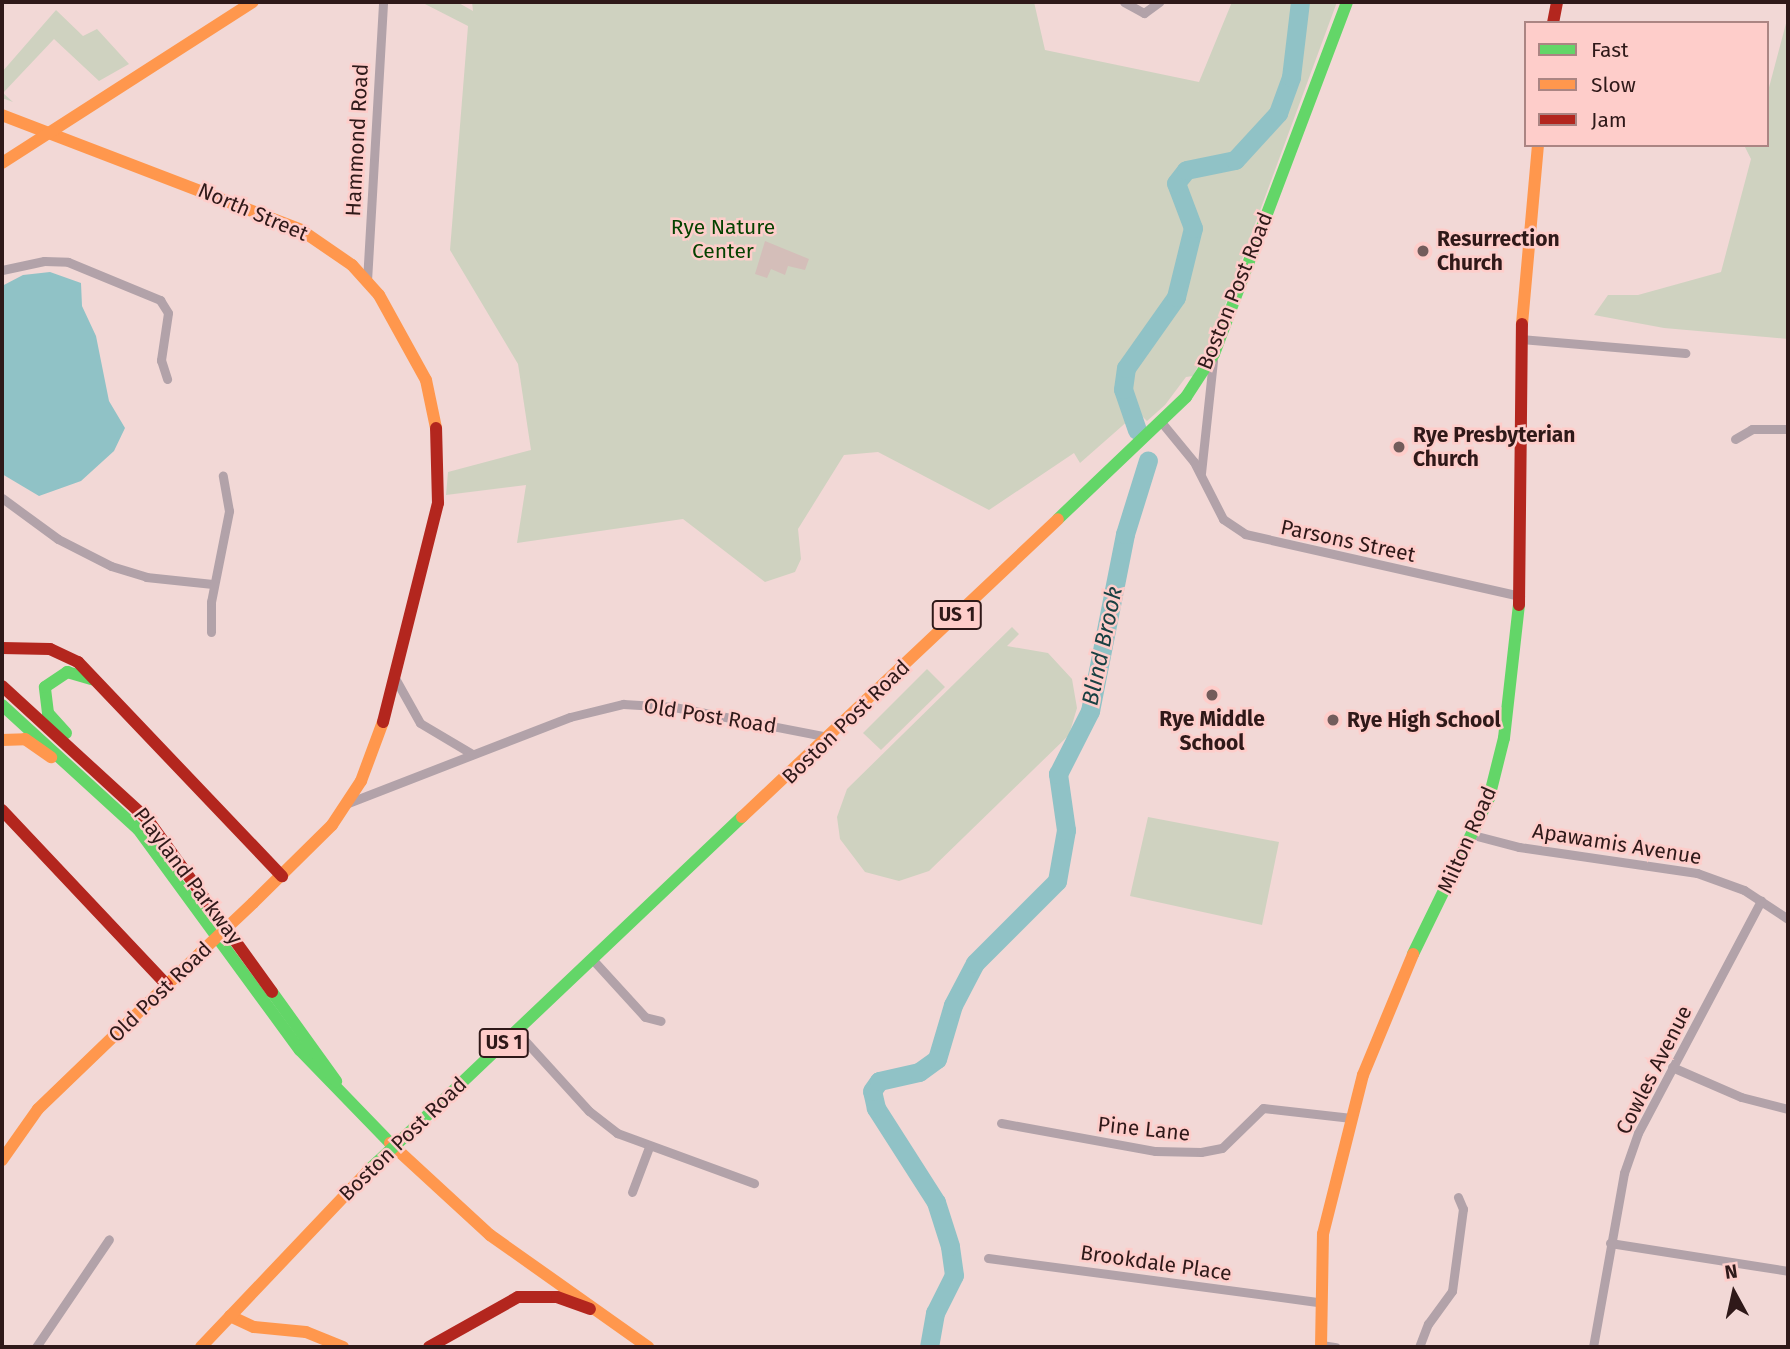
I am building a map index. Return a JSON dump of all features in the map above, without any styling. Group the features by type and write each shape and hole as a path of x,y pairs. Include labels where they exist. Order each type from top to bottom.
{"main road":[{"path":"2,163 253,2"},
{"name":"Boston Post Road","path":"201,1347 371,1168 1161,424 1214,354 1347,2"},
{"path":"1553,21 1557,2"},
{"name":"North Street","path":"2,115 282,220 335,253 367,281 420,363 440,445 438,503 396,680 371,761 348,803"},
{"name":"Milton Road","path":"1321,1346 1319,1302 1328,1210 1351,1118 1394,992 1473,835 1499,762 1520,596 1521,339 1538,147"},
{"path":"2,648 61,652 97,681 282,876"},
{"path":"97,681 67,672 50,680 43,695 48,713 107,777"},
{"name":"Playland Parkway","path":"2,687 107,777 186,868 343,1093"},
{"name":"Playland Parkway","path":"2,705 111,801 163,861 300,1050 343,1093 459,1208 590,1309 648,1347"},
{"path":"2,740 16,737 33,743 111,801"},
{"name":"Old Post Road","path":"2,1160 38,1109 282,876 348,803"},
{"path":"2,810 167,985"},
{"path":"429,1347 518,1297 557,1297 590,1309"},
{"path":"230,1316 254,1326 306,1332 343,1347"}],"street":[{"name":"Hammond Road","path":"367,281 383,2"},
{"path":"1124,2 1144,13 1159,2"},
{"path":"2,270 44,261 68,262 160,300 167,313 161,354 167,379"},
{"path":"1521,339 1685,354"},
{"path":"1200,474 1214,354"},
{"name":"Parsons Street","path":"1161,424 1200,474 1223,519 1256,538 1520,596"},
{"path":"1735,439 1752,429 1788,429"},
{"path":"211,632 213,584 229,511 223,476"},
{"path":"2,498 58,539 111,566 146,577 213,584"},
{"path":"396,680 420,723 472,754"},
{"name":"Old Post Road","path":"348,803 570,717 623,704 674,707 829,737"},
{"name":"Apawamis Avenue","path":"1473,835 1697,873 1761,901 1788,919"},
{"name":"Cowles Avenue","path":"1593,1347 1610,1242 1638,1133 1761,901"},
{"path":"593,960 645,1017 661,1021"},
{"path":"517,1032 589,1111 649,1147 754,1183"},
{"path":"1672,1067 1741,1097 1788,1110"},
{"name":"Pine Lane","path":"1001,1123 1144,1149 1201,1152 1223,1148 1264,1108 1351,1118"},
{"path":"632,1192 649,1147"},
{"path":"1419,1347 1427,1324 1452,1291 1463,1209 1458,1197"},
{"path":"36,1347 109,1239"},
{"path":"1610,1242 1788,1271"},
{"name":"Brookdale Place","path":"988,1258 1319,1302"},
{"path":"1321,1346 1336,1347"}],"green space":[{"name":"Rye Nature Center","path":"421,2 457,2 473,11 472,2 1034,2 1045,50 1199,82 1232,2 1337,2 1214,335 1193,376 1186,377 1165,405 1147,421 1138,412 1080,463 1074,453 989,510 878,452 844,455 798,529 801,559 795,572 765,582 683,519 517,543 526,485 446,495 448,472 531,450 518,364 450,250 468,26"},
{"path":"56,10 83,36 97,29 129,64 99,81 54,39 3,93 13,102 2,98 2,72"},
{"path":"1788,16 1788,339 1664,328 1594,315 1608,295 1638,295 1721,272 1751,159 1745,147 1769,147 1769,87"},
{"path":"1012,627 1019,634 1007,646 1048,653 1072,679 1077,708 1069,735 929,871 899,881 865,872 840,839 837,817 847,789"},
{"path":"927,669 945,687 881,750 863,733"},
{"path":"1148,817 1279,842 1262,925 1130,896"}],"water":[{"path":"50,272 81,283 82,306 96,336 109,401 125,428 114,451 81,481 39,496 2,474 2,286 23,275"}],"building":[{"path":"765,241 809,259 805,270 788,266 785,275 771,269 767,278 755,274"}],"waterway":[{"name":"Blind Brook","path":"1137,430 1123,389 1126,368 1176,297 1193,228 1176,183 1186,170 1235,160 1278,113 1291,77 1300,2"},
{"name":"Blind Brook","path":"929,1347 935,1313 954,1275 950,1246 936,1202 876,1108 872,1091 879,1081 919,1072 937,1059 953,1005 975,963 1057,881 1066,830 1058,774 1090,711 1125,534 1148,460"}],"traffic: fast":[{"path":"1058,519 1186,397 1214,354 1347,2"},
{"path":"1413,954 1489,798 1504,738 1519,605"},
{"path":"66,733 48,713 45,687 67,672 92,679"},
{"path":"2,705 138,829 300,1050 390,1143"},
{"path":"415,1127 742,817"},
{"path":"272,992 336,1081"},
{"path":"371,1168 415,1127"}],"traffic: slow":[{"path":"2,163 253,2"},
{"path":"2,115 301,230 352,265 379,295 426,380 436,428"},
{"path":"1522,324 1538,147"},
{"path":"742,817 1058,519"},
{"path":"253,903 332,825 361,781 383,722"},
{"path":"2,740 25,739 51,757"},
{"path":"200,953 253,903"},
{"path":"2,1160 38,1109 200,953"},
{"path":"1321,1347 1323,1234 1363,1075 1413,954"},
{"path":"390,1143 490,1235 648,1347"},
{"path":"201,1347 371,1168"},
{"path":"230,1316 254,1327 306,1332 343,1347"}],"traffic: jam":[{"path":"1553,21 1557,2"},
{"path":"1519,605 1522,324"},
{"path":"383,722 438,503 436,428"},
{"path":"2,648 50,649 78,662 282,876"},
{"path":"2,686 148,820 272,992"},
{"path":"2,810 167,985"},
{"path":"429,1347 518,1297 557,1297 590,1309"}],"place":[{"name":"Resurrection Church","path":"1423,251"},
{"name":"Rye Presbyterian Church","path":"1399,447"},
{"name":"Rye Middle School","path":"1212,695"},
{"name":"Rye High School","path":"1333,720"}]}
